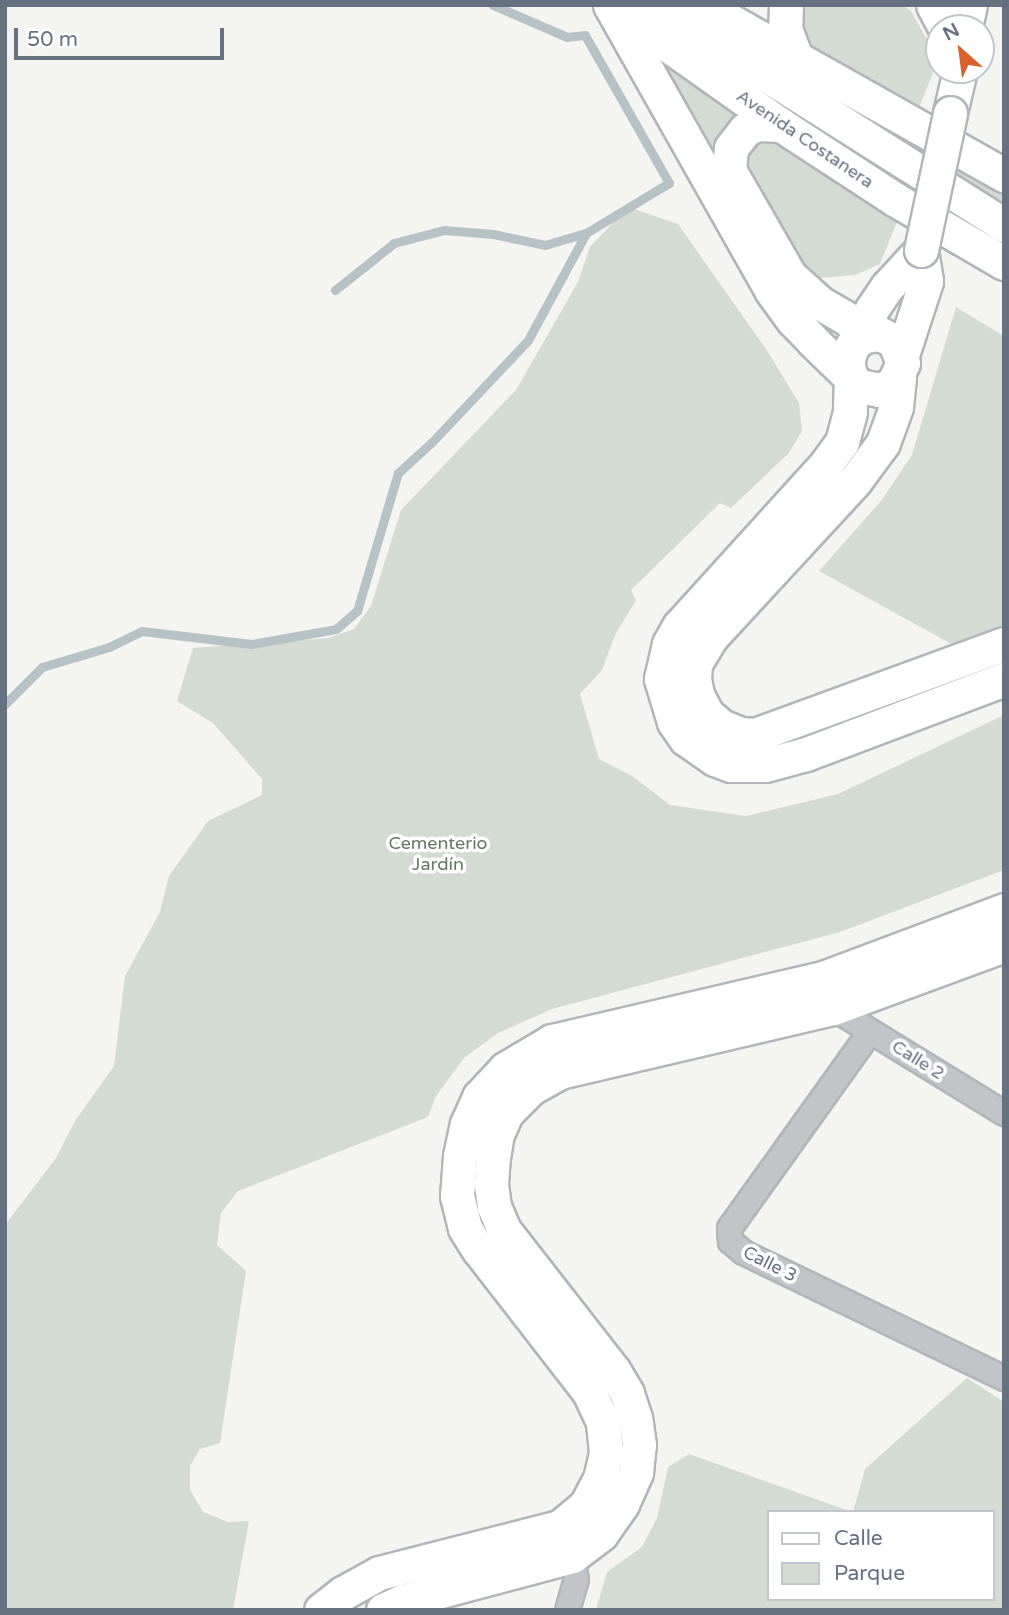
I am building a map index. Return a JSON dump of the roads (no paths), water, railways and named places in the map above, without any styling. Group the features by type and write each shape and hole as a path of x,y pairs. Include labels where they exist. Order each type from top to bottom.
{"main road":[{"name":"Avenida Costanera","path":"611,5 782,125 896,200 1004,263"},
{"path":"611,5 771,290 793,320 860,386 878,390 893,384 901,366 926,281 921,250 957,84"},
{"path":"656,5 1004,225"},
{"path":"786,5 785,29 795,55"},
{"path":"933,5 955,14"},
{"path":"718,10 740,56"},
{"path":"718,10 1004,175"},
{"path":"782,125 756,124 745,130 731,148 729,170 790,276 820,303 849,320 863,336 887,337 894,341 901,366 896,407 883,443 845,492 713,612 679,626 663,662 664,696 674,722 686,739 715,759 731,765 765,765 806,754 1004,679"},
{"path":"921,250 887,287 872,309 863,336 848,354 851,378 850,412 842,442 713,612 711,637 695,664 694,680 703,706 715,722 746,735 764,733 1004,645"},
{"path":"820,303 841,304 862,299 887,287"},
{"path":"821,469 845,492"},
{"path":"674,722 703,706"},
{"path":"383,1610 566,1541 600,1479 606,1452 603,1422 589,1392 478,1249 465,1228 457,1196 460,1156 467,1124 480,1097 505,1069 552,1041 829,992 1004,909"},
{"path":"321,1610 343,1593 379,1573 601,1534 622,1504 636,1472 639,1445 635,1418 627,1393 614,1370 504,1230 494,1206 491,1184 497,1135 508,1112 531,1088 560,1072 829,992 1004,944"},
{"path":"460,1156 493,1158"}],"street":[{"name":"Calle 2","path":"829,992 870,1031 1004,1113"},
{"name":"Calle 3","path":"870,1031 729,1228 730,1241 743,1252 1004,1378"},
{"path":"566,1541 576,1579 567,1610"}],"waterway":[{"path":"5,704 42,667 109,647 142,631 251,644 336,629 357,611 398,473 432,442 528,340 586,233 669,183 585,35 567,37 493,5"},
{"path":"335,290 394,243 444,230 493,234 545,245 586,233"}],"park label":[{"name":"Cementerio Jardín","path":"438,854"}]}
